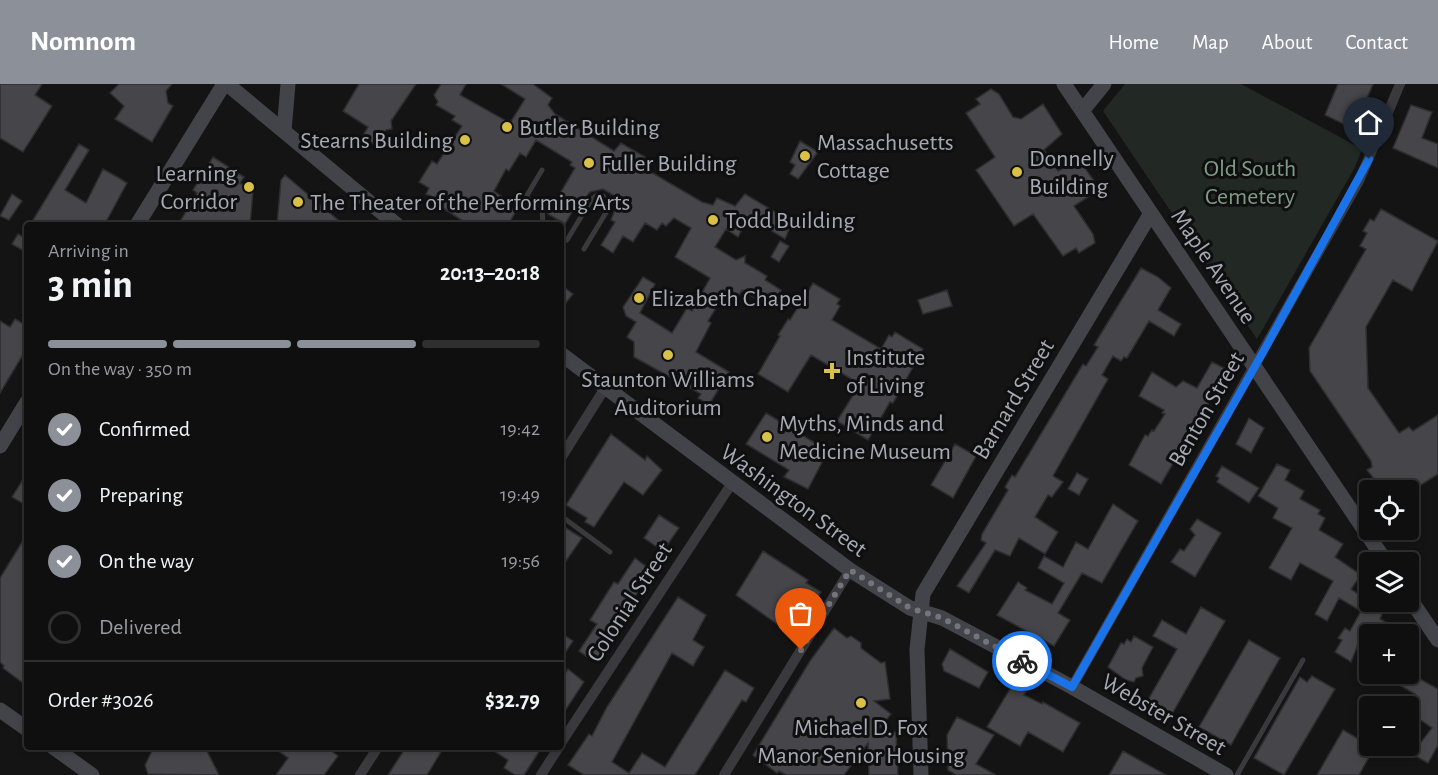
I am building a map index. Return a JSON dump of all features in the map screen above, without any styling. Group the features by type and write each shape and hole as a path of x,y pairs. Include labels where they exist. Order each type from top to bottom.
{"main road":[{"path":"139,222 225,84 393,222"},
{"path":"284,131 288,84"},
{"name":"Maple Avenue","path":"1064,84 1379,552"},
{"path":"1082,111 1104,84"},
{"name":"Barnard Street","path":"921,775 917,649 919,611 923,594 1151,213"},
{"name":"Washington Street","path":"564,356 850,570 919,611"},
{"path":"1,443 24,407"},
{"name":"Webster Street","path":"919,611 942,618 1072,687 1226,775"},
{"path":"1419,612 1438,640"},
{"path":"0,710 24,727"},
{"path":"57,750 92,775"}],"street":[{"name":"Benton Street","path":"1072,687 1359,181 1400,84"},
{"path":"564,453 605,388"},
{"name":"Colonial Street","path":"564,739 732,483"},
{"path":"724,775 850,570"},
{"path":"360,775 376,750"},
{"name":"Colonial Street","path":"542,775 557,750"}],"lane":[{"path":"542,170 526,197 542,207 543,222"},
{"path":"567,240 592,199 597,195 603,196 610,206 584,249"},
{"path":"564,518 610,552"},
{"path":"1237,775 1303,660"}],"green space":[{"name":"Old South Cemetery","path":"1125,84 1241,84 1362,149 1355,167 1257,339 1103,111"}],"building":[{"path":"0,84 42,84 35,95 52,106 23,152 0,138"},
{"path":"119,84 172,84 166,91 168,103 173,106 152,142 115,119 124,106 110,93"},
{"path":"359,84 416,84 391,121 392,129 386,130 376,145 362,137 368,127 343,111"},
{"path":"441,84 466,84 460,95 510,123 525,99 501,84 533,84 552,98 548,105 555,114 614,151 621,143 645,157 642,167 702,202 713,205 717,198 735,206 745,194 792,222 785,239 757,222 752,230 744,226 738,237 726,229 715,247 736,260 745,256 745,263 767,276 765,280 781,290 771,308 742,290 739,295 727,290 708,321 711,323 696,352 729,372 709,405 698,398 701,394 634,357 634,342 627,337 636,322 626,316 623,307 643,277 655,284 640,313 672,333 687,308 692,311 710,278 675,257 691,228 674,218 666,226 662,223 657,230 645,223 633,242 623,236 613,253 601,245 615,222 611,220 617,205 613,195 603,189 590,192 582,202 579,200 565,224 548,214 575,168 570,165 572,162 536,140 526,157 520,153 509,171 506,169 494,191 508,201 506,205 516,211 510,222 464,222 429,199 431,196 426,194 429,188 419,182 432,161 437,164 462,126 452,120 455,116 436,105 438,102 434,95"},
{"path":"1338,84 1373,84 1354,129 1325,115"},
{"name":"Donnelly Building","path":"991,89 999,94 1013,117 1021,119 1043,104 1062,134 1044,150 1058,171 1079,160 1100,189 1074,206 1093,234 1095,243 1079,253 1076,248 1063,256 1033,214 1014,226 976,170 995,157 966,113 980,104 976,99"},
{"path":"1411,105 1432,112 1422,138 1438,144 1438,168 1393,148"},
{"name":"Massachusetts Cottage","path":"800,141 818,152 798,179 790,174 795,165 790,162"},
{"path":"79,144 89,150 65,190 86,203 103,169 127,183 106,222 32,222"},
{"path":"213,157 244,177 240,183 253,191 250,222 180,222 197,193 193,190"},
{"name":"The Theater of the Performing Arts","path":"285,175 340,222 277,222 281,180"},
{"path":"12,194 22,201 9,220 0,216"},
{"path":"1381,209 1438,241 1412,291 1393,280 1366,327 1368,388 1399,433 1409,427 1413,431 1438,415 1438,474 1419,486 1419,480 1375,480 1367,470 1372,467 1371,461 1310,371 1309,348 1366,249 1360,246 1367,233 1363,231 1370,219 1374,221"},
{"path":"18,234 24,237 24,251 12,244"},
{"path":"780,241 789,246 779,262 771,257"},
{"path":"1141,268 1158,277 1171,288 1158,310 1181,324 1174,336 1149,321 1127,358 1124,357 1121,361 1113,356 1102,375 1108,379 1053,476 1063,482 1052,497 1048,495 1035,517 1058,532 1045,554 1019,538 1010,556 995,550 969,593 957,586 986,543 981,540 982,534 1008,490 1005,487 1012,475 1015,477 1083,364 1086,366 1098,347 1094,345"},
{"path":"813,283 840,299 837,304 840,306 832,320 881,349 889,335 892,337 895,332 923,349 893,403 890,402 868,440 837,421 860,384 811,355 788,392 758,374 780,336 778,335"},
{"path":"564,287 573,294 564,305"},
{"path":"947,290 952,306 923,314 918,300"},
{"path":"15,319 24,324 24,353 0,393 0,321 10,327"},
{"path":"1212,362 1228,370 1161,484 1129,465 1145,435 1148,436 1152,430 1154,431 1165,414 1162,413 1164,410 1139,396 1152,372 1176,387 1183,381 1197,388"},
{"path":"766,413 828,451 808,489 784,477 789,470 746,444"},
{"path":"1249,418 1264,428 1251,453 1236,444"},
{"path":"611,434 645,460 647,456 662,470 643,495 624,482 594,527 585,522 587,518 566,505"},
{"path":"955,444 976,456 953,498 931,485"},
{"path":"1277,464 1290,470 1285,480 1304,491 1300,499 1320,510 1318,514 1325,518 1319,530 1343,544 1335,557 1359,574 1359,578 1351,589 1359,594 1359,610 1339,598 1327,621 1315,614 1333,581 1300,563 1291,580 1269,568 1292,528 1273,518 1278,508 1258,496"},
{"path":"1222,466 1259,488 1249,503 1217,482 1219,478 1216,476"},
{"path":"1077,473 1088,479 1079,495 1068,489"},
{"path":"24,478 24,504 12,497"},
{"path":"1113,504 1138,521 1102,583 1082,573 1058,613 1070,620 1054,646 997,615 1018,582 1027,588 1025,590 1052,604 1064,583 1038,568 1044,556 1063,567 1076,542 1088,549"},
{"path":"659,515 679,528 663,551 644,538"},
{"path":"1197,519 1221,533 1195,577 1171,562 1180,549 1184,551 1195,535 1190,529"},
{"path":"564,527 582,538 564,564"},
{"path":"24,539 24,684 3,668 0,662 0,578"},
{"path":"763,551 808,580 806,583 821,592 802,619 796,615 793,620 786,616 780,626 736,595"},
{"path":"635,558 652,571 618,622 621,625 597,661 593,661 579,651 597,624 590,620 614,582 618,584"},
{"path":"678,597 706,615 693,640 704,647 693,666 672,653 612,762 629,773 642,753 665,767 725,670 754,688 746,702 742,700 695,775 584,775 568,765 589,734 592,736 607,707"},
{"path":"1201,607 1225,621 1172,714 1148,700 1177,649 1153,636 1162,620 1186,634"},
{"path":"1360,612 1383,612 1380,619 1389,624 1359,624 1359,642 1351,662 1335,652 1342,640 1338,638 1345,628 1350,631"},
{"name":"Michael D. Fox Manor Senior Housing","path":"834,628 847,638 851,636 861,643 861,648 881,663 885,662 890,699 874,701 891,714 876,733 896,732 898,775 869,775 868,743 844,775 786,775 779,771 777,773 753,755 810,661"},
{"path":"564,635 573,641 564,654"},
{"path":"1134,636 1153,647 1142,668 1143,676 1136,678 1134,682 1126,680 1108,667 1121,643 1124,644 1127,639 1131,642"},
{"path":"1249,640 1280,658 1231,745 1199,727"},
{"path":"950,649 988,672 979,688 944,671 942,664"},
{"path":"568,669 584,682 564,712 564,675"},
{"path":"1312,676 1335,689 1284,775 1254,758 1300,677 1307,682"},
{"path":"1419,678 1438,689 1438,745 1428,763 1416,756 1419,756 1419,745 1432,728 1419,719 1419,696 1414,696 1415,694 1398,684 1419,684"},
{"path":"1013,684 1026,692 1024,695 1042,704 1043,702 1080,723 1063,752 1028,732 1020,746 987,727"},
{"path":"957,717 994,735 976,764 996,775 956,775 948,770 947,735"},
{"path":"1343,730 1359,739 1359,756 1370,756 1359,775 1317,775"},
{"path":"152,750 206,750 219,775 148,774 145,765"},
{"path":"277,750 330,750 338,756 324,775 276,775 288,758"},
{"path":"404,750 442,750 427,775 388,775"},
{"path":"493,750 540,750 524,775 515,775 504,768 508,760"},
{"path":"1123,751 1166,775 1109,775"}],"way so far":[{"path":"801,650 850,570 910,608 942,618 1022,661"}],"place":[{"name":"Butler Building","path":"507,127"},
{"name":"Stearns Building","path":"465,140"},
{"name":"Massachusetts Cottage","path":"805,156"},
{"name":"Fuller Building","path":"589,163"},
{"name":"Donnelly Building","path":"1017,172"},
{"name":"Learning Corridor","path":"249,187"},
{"name":"The Theater of the Performing Arts","path":"298,202"},
{"name":"Todd Building","path":"713,220"},
{"name":"Elizabeth Chapel","path":"639,298"},
{"name":"Staunton Williams Auditorium","path":"668,355"},
{"name":"Institute of Living","path":"832,371"},
{"name":"Myths, Minds and Medicine Museum","path":"767,437"},
{"name":"Michael D. Fox Manor Senior Housing","path":"861,703"}],"route":[{"path":"1022,661 1072,687 1262,354 1359,181 1369,159"}]}
